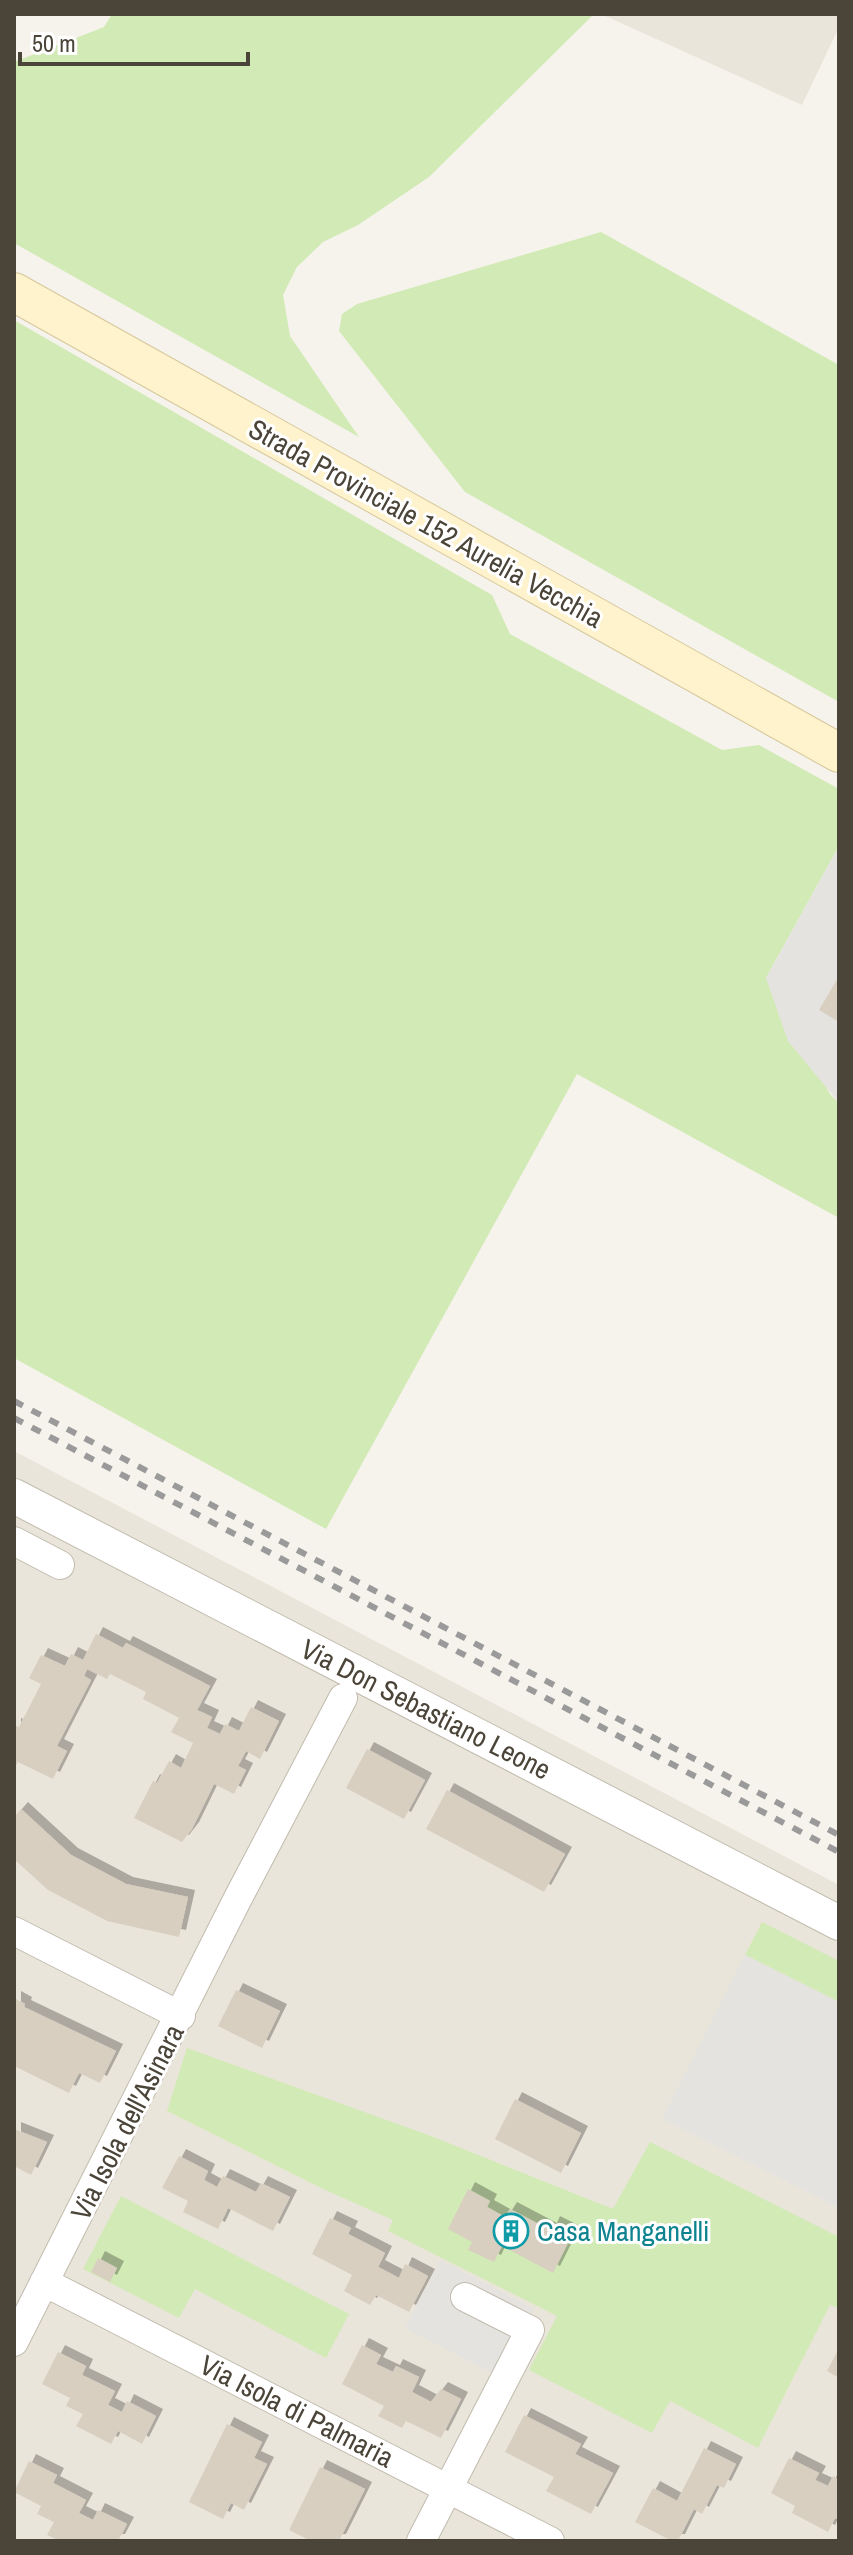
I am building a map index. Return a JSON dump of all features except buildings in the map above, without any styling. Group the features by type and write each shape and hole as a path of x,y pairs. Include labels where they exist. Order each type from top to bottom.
{"main road":[{"name":"Strada Provinciale 152 Aurelia Vecchia","path":"14,292 839,753"}],"street":[{"name":"Via Don Sebastiano Leone","path":"14,1496 839,1923"},
{"path":"14,1541 60,1565"},
{"name":"Via Isola dell'Asinara","path":"14,2342 181,2016 239,1895 343,1698"},
{"path":"14,1931 181,2016"},
{"name":"Via Isola di Palmaria","path":"44,2282 550,2541"},
{"path":"421,2541 530,2330 465,2297"}],"shaded area":[{"path":"601,14 839,14 839,27 802,105"},
{"path":"839,846 839,1103 788,1041 766,978"},
{"path":"14,1451 839,1885 839,2541 14,2541"},
{"path":"745,1955 839,2002 839,2208 662,2119"},
{"path":"441,2260 534,2309 498,2376 405,2328"}],"green space":[{"path":"112,14 594,14 429,177 358,225 323,242 297,267 283,295 290,336 359,437 14,243 14,62 104,27"},
{"path":"601,232 839,365 839,702 465,492 339,331 342,314 357,304"},
{"path":"14,320 492,595 510,634 722,750 759,745 839,789 839,846 766,978 830,1094 839,1103 839,1218 577,1074 326,1529 14,1358"},
{"path":"762,1922 839,1961 839,2002 745,1955"},
{"path":"187,2048 431,2136 613,2209 650,2142 839,2237 839,2308 830,2305 758,2448 670,2401 652,2433 529,2370 557,2316 388,2231 393,2220 323,2189 167,2111"},
{"path":"121,2196 349,2314 326,2358 195,2289 179,2318 83,2269"}],"railway":[{"path":"14,1401 839,1835"},
{"path":"14,1418 839,1852"}],"place":[{"name":"Casa Manganelli","path":"511,2231"}]}
